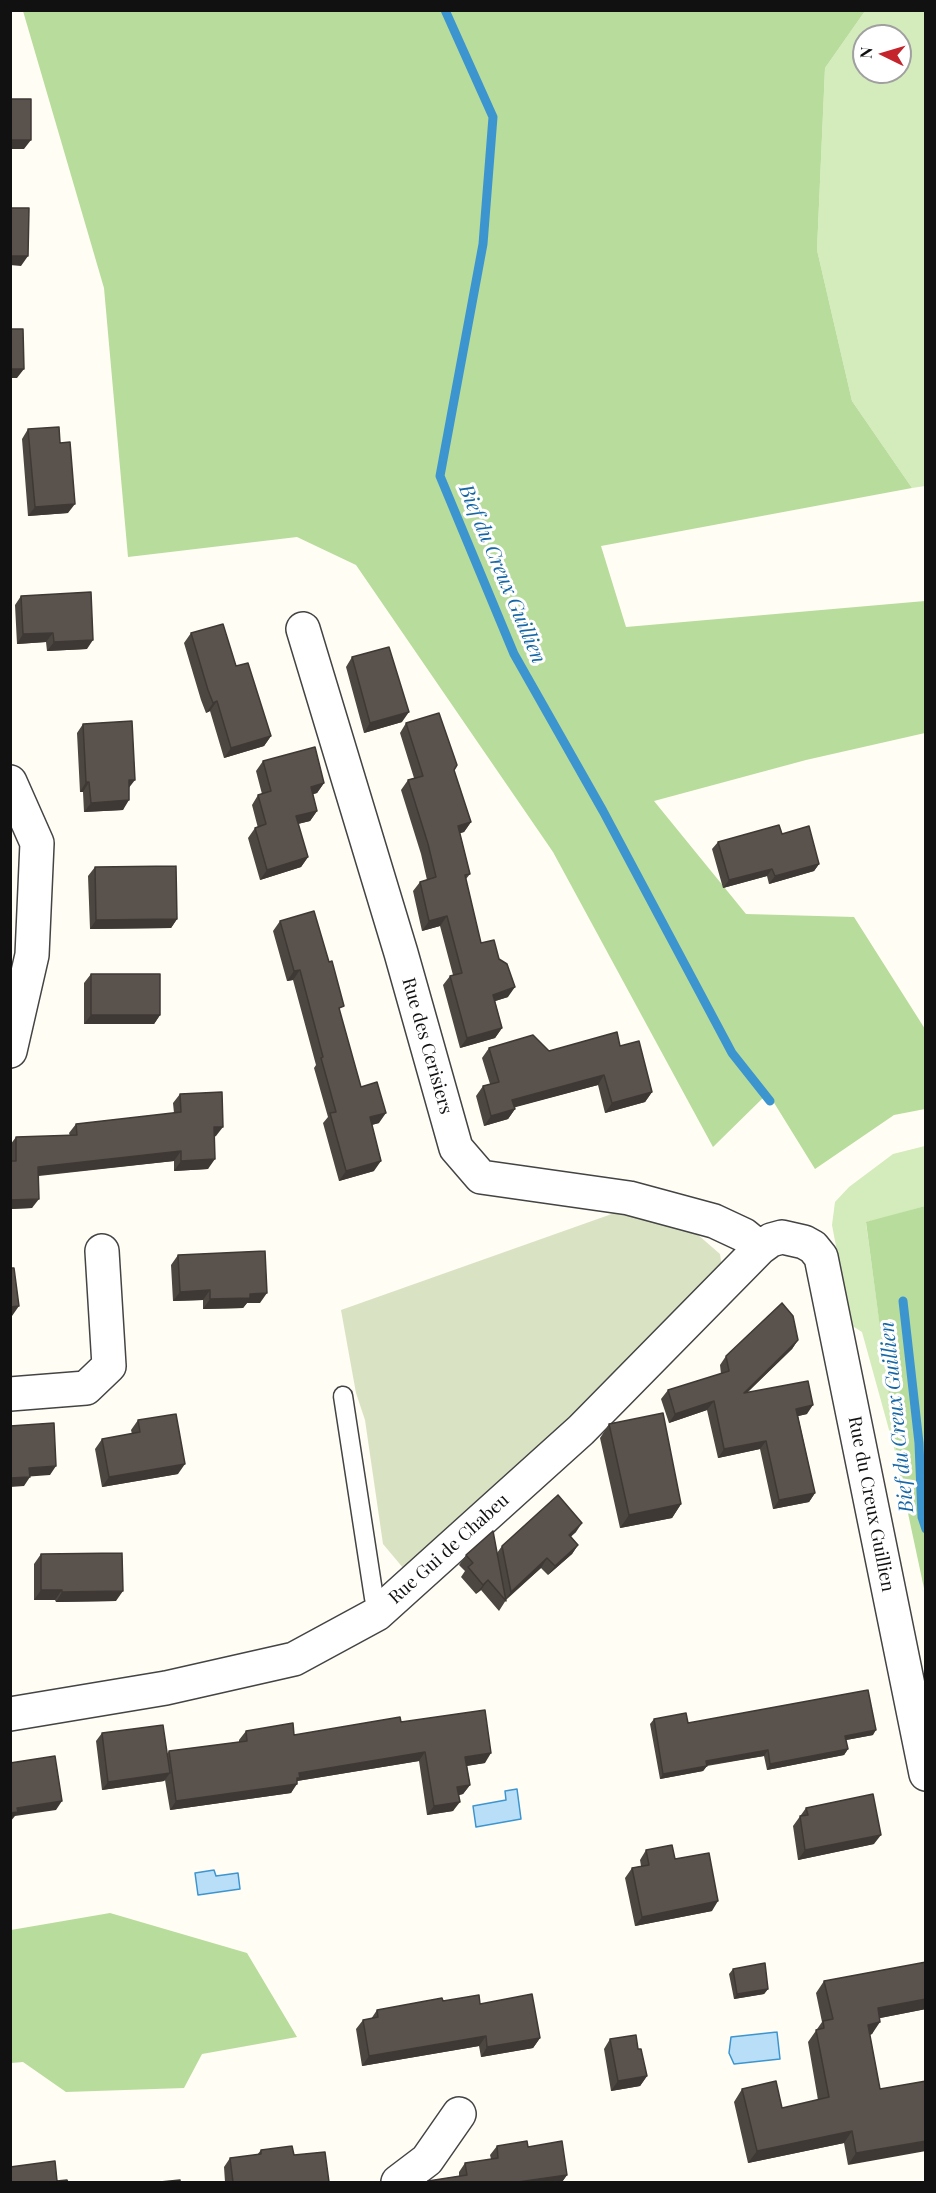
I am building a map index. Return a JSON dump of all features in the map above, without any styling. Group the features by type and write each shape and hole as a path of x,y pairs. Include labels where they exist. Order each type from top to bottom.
{"street":[{"name":"Rue des Cerisiers","path":"303,630 401,953 456,1148 481,1177 629,1198 714,1221 744,1235 760,1248"},
{"path":"10,782 37,843 32,955 10,1051"},
{"name":"Rue Gui de Chabeu","path":"10,1714 166,1688 294,1659 381,1610 581,1430 760,1248 771,1240 782,1237 804,1242"},
{"name":"Rue du Creux Guillien","path":"804,1242 813,1247 821,1257 926,1774"},
{"path":"10,1394 86,1388 109,1366 102,1251"},
{"path":"398,2182 427,2160 459,2114"}],"lane":[{"path":"343,1396 374,1598 381,1610"}],"green space":[{"path":"23,11 865,11 856,24 852,24 852,30 825,68 817,250 852,401 912,488 601,546 626,627 925,601 925,733 806,760 654,801 746,914 854,917 925,1029 925,1109 894,1115 815,1169 768,1093 713,1147 553,852 356,565 297,537 128,557 104,288"},
{"path":"865,11 925,11 925,486 912,488 852,401 817,250 825,68 852,30 852,84 912,84 912,24 856,24"},
{"path":"925,1146 925,1206 866,1223 899,1466 862,1332 851,1325 832,1225 835,1202 849,1187 893,1154"},
{"path":"926,1206 925,1593 899,1471 866,1222"},
{"path":"623,1210 672,1223 697,1234 720,1254 722,1268 622,1371 404,1569 383,1544 365,1420 356,1393 341,1310"},
{"path":"110,1913 247,1953 297,2037 202,2054 184,2088 66,2092 23,2062 11,2063 11,1930"}],"water":[{"path":"517,1789 521,1819 476,1827 473,1806 506,1800 505,1791"},
{"path":"214,1870 216,1876 238,1873 240,1889 198,1895 195,1873"},
{"path":"777,2032 780,2059 734,2064 729,2053 731,2037"}],"building":[{"path":"10,99 31,99 31,140 10,140"},
{"path":"10,208 29,208 28,256 10,256"},
{"path":"10,329 23,329 24,369 10,369"},
{"path":"59,427 60,443 70,442 75,504 35,507 28,429"},
{"path":"91,592 93,640 54,642 53,633 23,634 21,596"},
{"path":"223,624 236,666 248,663 271,736 231,748 217,701 213,703 208,690 191,633"},
{"path":"389,647 409,712 370,723 352,657"},
{"path":"439,713 457,765 454,770 471,822 458,826 470,874 465,875 481,943 494,940 499,959 507,964 515,987 493,995 502,1028 467,1038 450,976 462,973 447,916 429,921 420,882 436,877 408,780 423,776 406,723"},
{"path":"132,721 135,780 129,780 129,800 91,803 89,782 86,782 83,724"},
{"path":"315,747 324,783 311,787 317,811 296,816 308,857 267,870 255,828 266,824 258,795 271,791 263,761"},
{"path":"779,825 782,834 809,826 819,864 775,876 772,869 729,880 718,842"},
{"path":"176,866 177,919 96,920 95,867"},
{"path":"314,911 329,962 332,961 344,1006 339,1008 361,1087 377,1082 386,1113 370,1117 381,1161 346,1171 330,1113 336,1112 321,1058 323,1057 300,970 294,971 280,921"},
{"path":"91,974 160,974 160,1015 91,1015"},
{"path":"617,1032 620,1046 639,1041 652,1092 612,1103 604,1075 512,1100 515,1109 491,1116 483,1086 499,1082 489,1048 533,1035 549,1051"},
{"path":"222,1092 223,1127 214,1127 215,1159 181,1161 181,1151 38,1167 39,1199 10,1200 10,1161 16,1161 16,1137 77,1135 76,1124 181,1112 180,1094"},
{"path":"265,1251 267,1293 250,1294 250,1298 210,1299 210,1290 180,1292 178,1255"},
{"path":"10,1268 14,1268 19,1306 10,1307"},
{"path":"782,1303 793,1316 798,1340 744,1393 808,1381 813,1405 796,1409 815,1493 779,1500 766,1441 724,1449 714,1401 675,1414 668,1390 729,1371 726,1356"},
{"path":"663,1413 681,1504 629,1515 609,1424"},
{"path":"176,1414 185,1464 109,1477 102,1439 140,1432 138,1420"},
{"path":"54,1423 56,1466 29,1468 30,1477 10,1478 10,1426"},
{"path":"558,1495 582,1523 569,1535 578,1545 555,1566 547,1558 511,1592 502,1546"},
{"path":"493,1531 506,1601 488,1580 483,1585 468,1567 473,1563 466,1555"},
{"path":"122,1553 123,1591 41,1590 41,1554"},
{"path":"868,1690 876,1730 845,1736 848,1749 770,1764 768,1750 706,1761 707,1766 663,1774 654,1719 686,1713 688,1723"},
{"path":"485,1710 491,1753 465,1757 470,1785 457,1787 460,1802 434,1806 425,1752 299,1773 300,1778 297,1778 297,1784 176,1801 169,1751 247,1741 246,1731 293,1723 294,1735 400,1717 401,1722"},
{"path":"163,1725 170,1773 108,1782 102,1733"},
{"path":"55,1756 62,1801 17,1808 18,1812 10,1813 10,1763"},
{"path":"873,1794 881,1835 805,1850 800,1816 808,1815 806,1808"},
{"path":"672,1845 675,1859 709,1853 718,1901 642,1917 632,1868 649,1865 646,1850"},
{"path":"926,1962 926,1999 878,2008 880,2022 868,2025 880,2089 926,2081 926,2141 856,2153 852,2131 757,2151 742,2089 776,2081 782,2108 829,2097 816,2030 824,2028 823,2021 833,2019 824,1981"},
{"path":"765,1963 768,1989 737,1994 733,1969"},
{"path":"532,1994 540,2038 487,2047 486,2036 369,2056 363,2020 378,2017 377,2010 442,1998 443,2001 479,1995 480,2004"},
{"path":"636,2035 647,2076 618,2081 610,2039"},
{"path":"527,2141 528,2147 562,2141 567,2175 518,2182 428,2182 467,2175 465,2163 498,2158 497,2146"},
{"path":"292,2146 294,2155 325,2152 329,2182 233,2182 230,2158 261,2154 261,2150"},
{"path":"55,2161 57,2181 67,2180 68,2182 10,2182 10,2167"}],"waterway":[{"name":"Bief du Creux Guillien","path":"445,10 493,117 483,244 440,476 514,654 603,811 732,1053 770,1101"},
{"name":"Bief du Creux Guillien","path":"903,1301 919,1443 922,1517 926,1529"}]}
